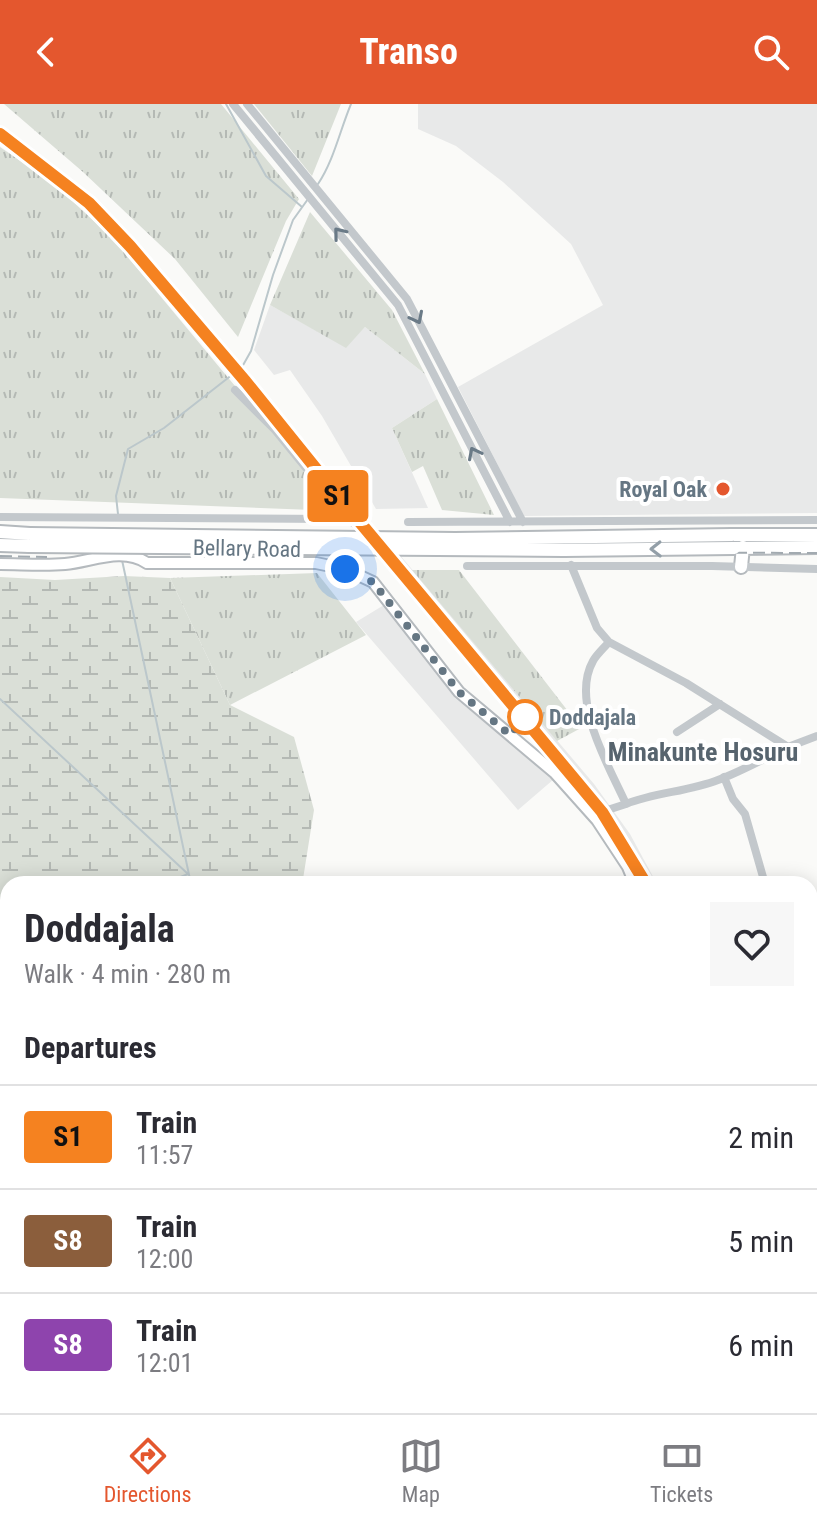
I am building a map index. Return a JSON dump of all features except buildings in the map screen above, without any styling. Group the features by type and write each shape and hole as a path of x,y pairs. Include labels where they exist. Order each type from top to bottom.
{"highway":[{"name":"Bellary Road","path":"0,532 30,540"},
{"path":"736,543 817,535"},
{"name":"Bellary Road","path":"0,545 30,540 455,539 736,543"},
{"path":"736,543 817,547"},
{"path":"736,543 741,567"}],"main road":[{"path":"0,564 65,564 105,556 140,558 147,563 316,563 345,569 373,582 459,692 555,773 592,815 632,876"}],"street":[{"path":"233,104 398,305 510,522"},
{"path":"247,104 407,299 523,522"},
{"path":"235,390 275,430 337,506 339,515 355,524"},
{"path":"0,517 332,519 339,515"},
{"path":"408,522 817,520"},
{"path":"571,565 595,625 609,642 720,704 788,747"},
{"path":"467,566 741,567 816,571"},
{"path":"609,642 592,665 588,711 626,804"},
{"path":"677,732 720,704"},
{"path":"592,815 642,798 668,795 724,777 817,736"},
{"path":"724,777 733,799 745,814 763,876"}],"shaded area":[{"path":"418,104 817,104 817,513 524,516 458,387 603,305 571,244 503,182 456,146 418,129"},
{"path":"270,305 346,347 365,327 425,374 437,399 392,428 428,508 376,509 322,416 290,370 274,375 254,350"},
{"path":"376,553 399,554 594,784 630,834 653,876 638,876 617,839 590,801 533,742"},
{"path":"384,605 455,698 554,779 518,810 356,622"}],"green space":[{"path":"4,104 221,104 299,199 286,221 238,337 175,259 83,172"},
{"path":"254,104 341,104 312,176"},
{"path":"0,147 54,184 112,238 339,511 0,498"},
{"path":"310,212 392,310 425,374 365,327 346,348 270,305"},
{"path":"437,399 494,515 442,510 423,466 412,472 392,428"},
{"path":"412,570 459,570 581,728 557,741"},
{"path":"317,573 366,635 230,705 170,578"},
{"path":"124,576 170,578 230,705 294,737 314,810 303,876 0,876 0,577 55,580"}],"waterway":[{"path":"226,104 266,176 302,207"},
{"path":"318,184 333,155 351,104"},
{"path":"118,514 116,496 128,449 164,428 242,367 251,351 293,220 308,199"},
{"path":"122,560 189,876"},
{"path":"0,699 188,874 183,876"}],"railway":[{"path":"0,134 89,203 130,246 602,812 641,876"},
{"path":"177,551 817,553"},
{"path":"0,556 47,557"}],"train":[{"name":"S1","path":"0,134 89,203 130,246 602,812 642,876"}],"place":[{"name":"Royal Oak","path":"723,489"},
{"name":"Doddajala","path":"525,717"}],"district":[{"name":"Minakunte Hosuru","path":"703,752"}],"route":[{"path":"345,569 373,582 459,692 510,735 525,717"}]}
